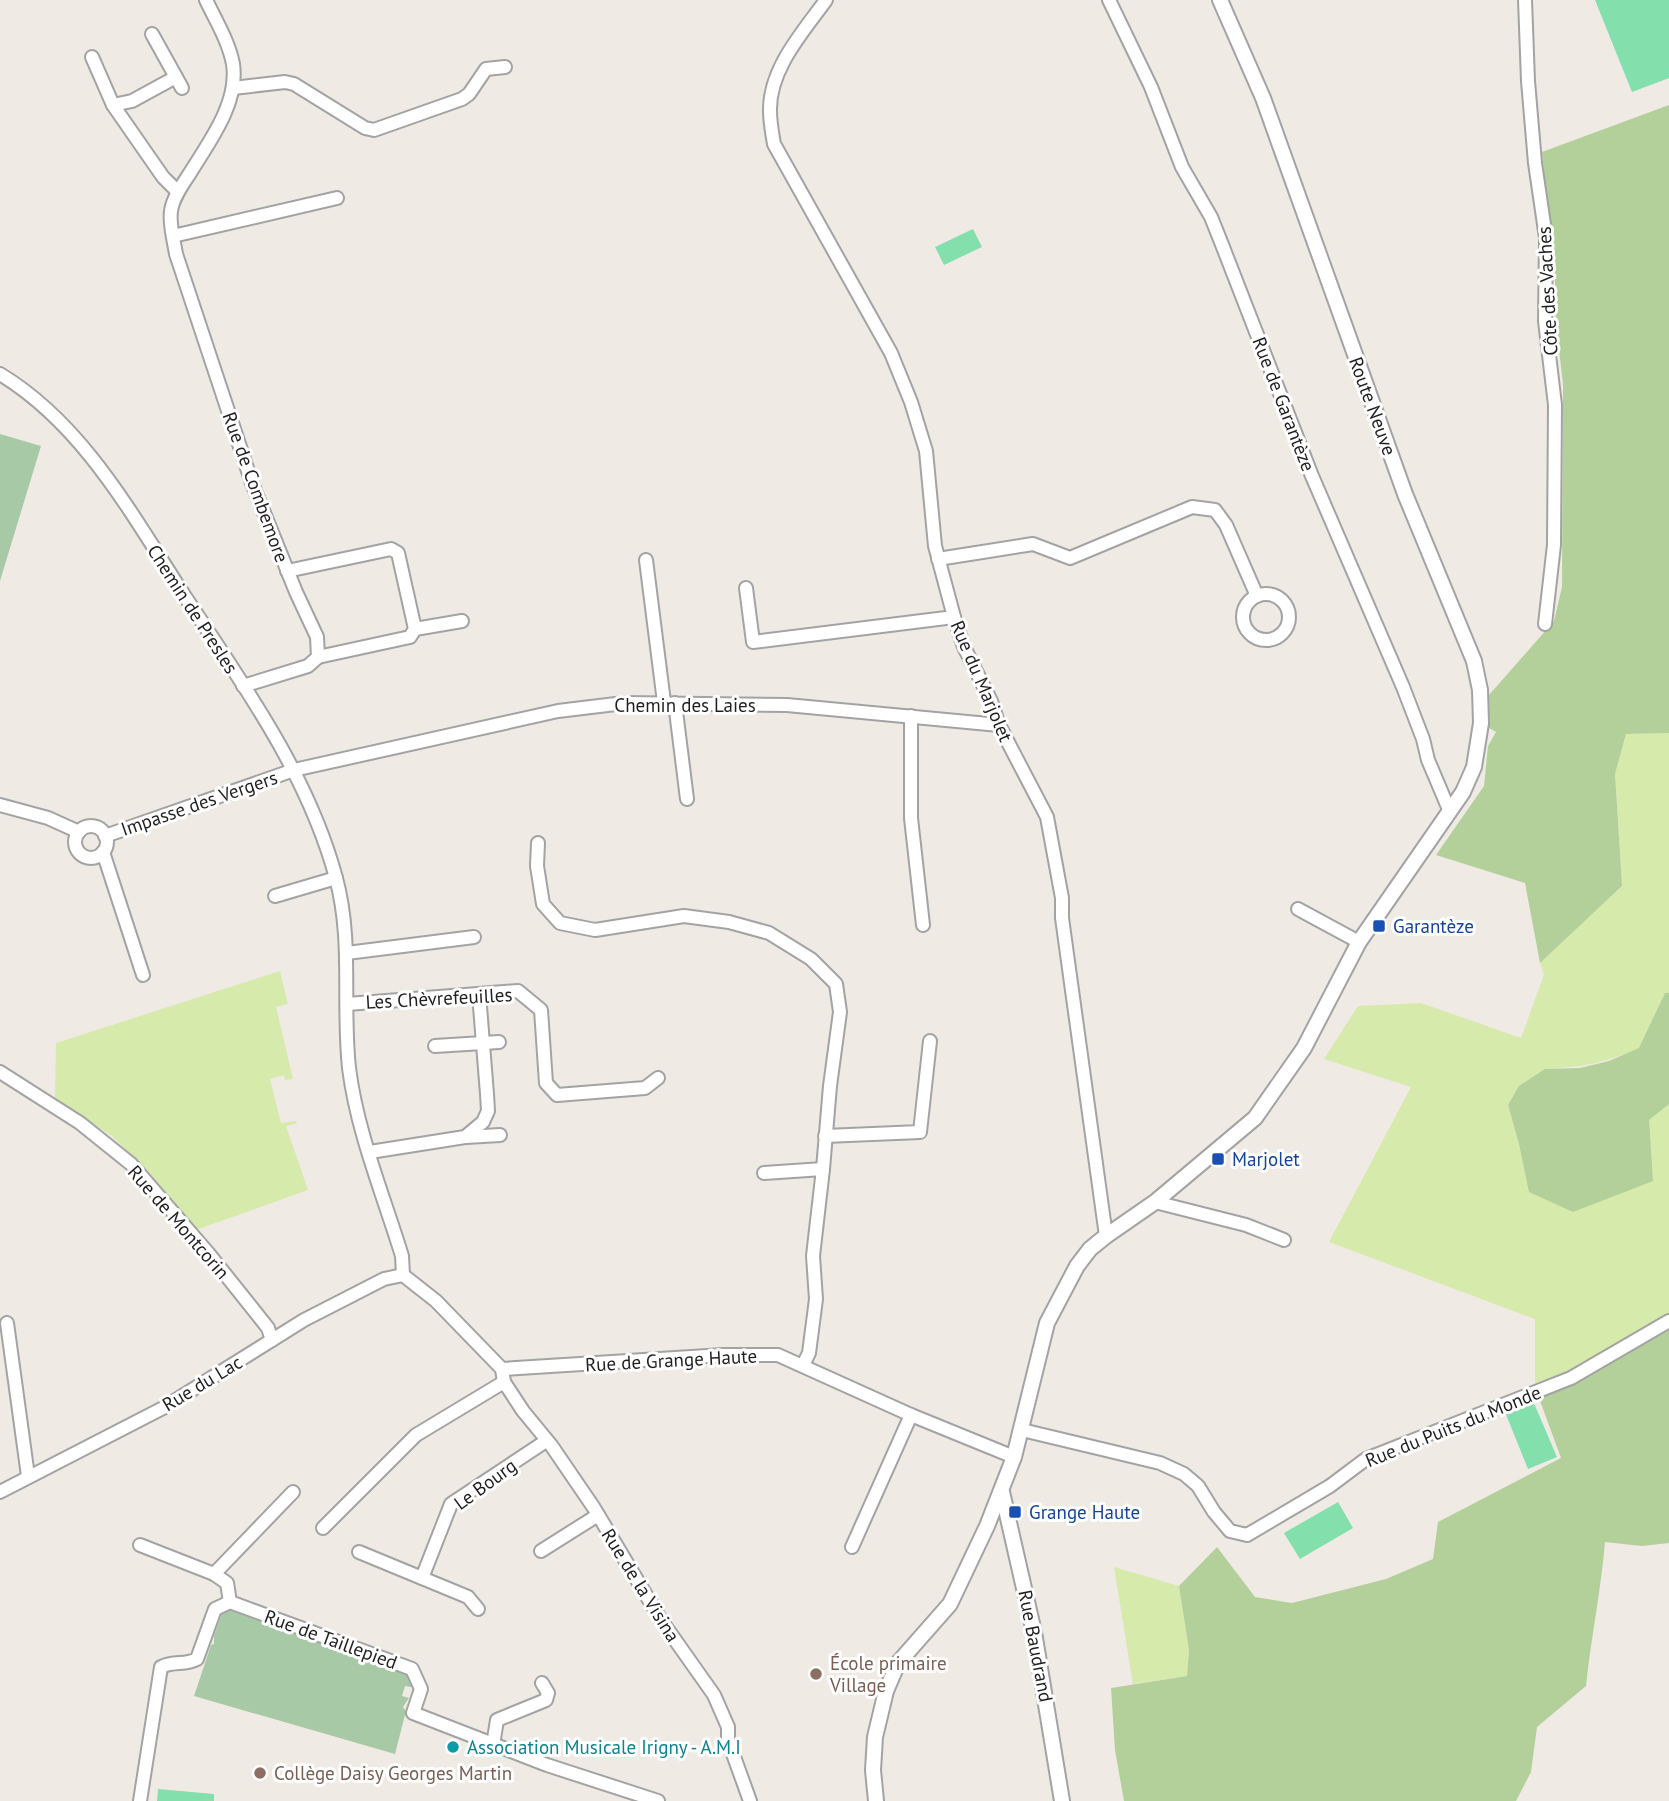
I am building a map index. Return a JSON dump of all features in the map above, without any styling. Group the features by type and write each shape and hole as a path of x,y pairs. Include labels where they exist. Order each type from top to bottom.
{"street":[{"name":"Rue de Combemore","path":"206,0 228,46 233,67 233,88 224,113 178,192 171,211 176,254 252,483 317,637 318,657"},
{"name":"Rue du Marjolet","path":"826,0 790,51 775,80 769,109 774,144 891,353 911,402 926,451 938,559 954,617 964,647 991,701 999,725 1042,807 1048,824 1062,898 1062,918 1106,1236"},
{"name":"Rue de Garantèze","path":"1109,0 1151,87 1182,167 1211,218 1312,476 1403,687 1450,812"},
{"name":"Route Neuve","path":"876,1801 874,1748 886,1691 898,1662 950,1604 987,1527 1014,1457 1047,1323 1077,1266 1090,1249 1155,1202 1255,1118 1304,1048 1359,942 1450,812 1474,767 1481,712 1478,675 1405,494 1263,99 1220,0"},
{"name":"Côte des Vaches","path":"1525,0 1531,108 1546,238 1545,321 1555,405 1553,545 1545,624"},
{"path":"113,105 132,101 179,82 152,34"},
{"path":"92,57 113,105 163,177 178,192"},
{"path":"233,88 285,82 294,84 365,128 374,130 462,99 469,94 486,69 505,67"},
{"path":"173,236 337,198"},
{"name":"Chemin de Presles","path":"0,374 22,387 50,412 97,463 243,686 315,813 336,878 343,910 347,953 349,1065 354,1103 402,1256 403,1275"},
{"path":"938,559 1033,544 1070,558 1192,508 1215,510 1226,525 1257,596"},
{"path":"243,686 308,666 318,657 410,637 415,629 398,554 391,549 287,571"},
{"path":"646,560 687,799"},
{"path":"746,587 753,642 954,617"},
{"path":"415,629 461,621"},
{"name":"Chemin des Laies","path":"293,771 558,711 624,703 787,705 999,725"},
{"path":"911,716 911,818 923,925"},
{"name":"Impasse des Vergers","path":"105,836 293,771"},
{"name":"Impasse des Vergers","path":"0,804 48,818 79,832 93,827 98,829 105,836 107,845 103,852 95,858 81,854 75,841 79,832"},
{"path":"538,843 537,866 543,904 560,923 595,930 684,916 729,922 769,933 810,960 836,984 840,1012 813,1256 816,1299 809,1353 803,1365"},
{"name":"Impasse des Vergers","path":"103,852 143,975"},
{"path":"275,896 336,878"},
{"path":"1298,909 1359,942"},
{"path":"347,953 474,937"},
{"name":"Les Chèvrefeuilles","path":"347,1004 518,991 541,1010 546,1083 557,1094 645,1088 658,1078"},
{"path":"465,1137 483,1122 488,1111 479,994"},
{"path":"825,1136 920,1132 930,1041"},
{"path":"435,1046 499,1042"},
{"name":"Rue de Montcorin","path":"0,1072 80,1123 145,1178 268,1328 272,1340"},
{"path":"370,1152 465,1137 500,1135"},
{"path":"764,1173 824,1169"},
{"path":"1155,1202 1246,1226 1284,1240"},
{"path":"403,1275 436,1301 502,1369"},
{"name":"Rue du Lac","path":"0,1492 163,1408 272,1340 384,1279 403,1275"},
{"name":"Rue du Puits du Monde","path":"1021,1430 1160,1464 1184,1474 1198,1486 1214,1513 1230,1531 1247,1535 1330,1486 1366,1459 1571,1378 1669,1321"},
{"path":"7,1323 29,1476"},
{"name":"Rue de Grange Haute","path":"502,1369 723,1355 778,1355 911,1415 1014,1457"},
{"name":"Rue de la Visina","path":"502,1369 504,1382 551,1445 661,1620 714,1695 728,1727 728,1740 750,1801"},
{"path":"323,1528 416,1435 504,1382"},
{"path":"852,1547 911,1415"},
{"name":"Le Bourg","path":"422,1578 451,1504 546,1441"},
{"path":"214,1574 293,1492"},
{"name":"Rue Baudrand","path":"1002,1492 1034,1632 1061,1781 1062,1801"},
{"path":"541,1551 598,1516"},
{"path":"987,1527 1014,1536"},
{"path":"141,1545 214,1574 226,1583 230,1602 215,1609 197,1659 188,1664 172,1661 160,1667 141,1801"},
{"path":"359,1552 468,1597 478,1609"},
{"name":"Rue de Taillepied","path":"230,1602 412,1669 421,1689 413,1713 493,1745 658,1801"},
{"path":"493,1745 497,1720 546,1700 548,1693 542,1682"}],"green space":[{"path":"1595,0 1669,0 1669,78 1632,92"},
{"path":"1669,105 1669,733 1626,734 1615,774 1622,886 1540,963 1525,883 1436,855 1484,786 1488,746 1496,732 1489,728 1489,695 1554,621 1562,587 1563,384 1542,152"},
{"path":"973,229 982,247 944,265 935,247"},
{"path":"0,434 41,446 0,581"},
{"path":"1669,733 1669,993 1665,993 1640,1048 1594,1063 1545,1069 1508,1105 1519,1144 1649,1120 1669,1104 1669,1316 1571,1375 1538,1387 1535,1381 1535,1319 1329,1242 1411,1087 1324,1059 1358,1006 1421,1003 1521,1038 1544,975 1540,963 1622,886 1615,774 1626,734"},
{"path":"280,971 288,1004 276,1007 293,1079 285,1080 284,1075 270,1079 281,1123 297,1123 286,1126 308,1190 196,1230 148,1171 112,1136 55,1099 56,1043"},
{"path":"1665,993 1669,993 1669,1104 1649,1120 1653,1181 1573,1212 1529,1192 1508,1105 1519,1086 1545,1069 1580,1068 1609,1061 1639,1048"},
{"path":"1669,1329 1669,1543 1642,1546 1605,1542 1586,1686 1537,1727 1531,1772 1516,1801 1124,1801 1115,1750 1111,1688 1187,1676 1189,1650 1179,1586 1217,1547 1255,1597 1292,1603 1386,1579 1433,1559 1438,1522 1561,1458 1539,1398 1575,1383 1599,1366 1609,1364"},
{"path":"1533,1401 1557,1457 1528,1469 1505,1412"},
{"path":"1338,1502 1353,1528 1300,1559 1284,1533"},
{"path":"1114,1567 1179,1586 1189,1650 1187,1676 1133,1684"},
{"path":"231,1608 409,1673 413,1680 411,1687 405,1686 402,1696 409,1698 403,1707 406,1711 395,1754 194,1696 211,1645 214,1644 222,1613"},
{"path":"158,1789 214,1794 214,1801 157,1801"}],"place":[{"name":"Garantèze","path":"1379,926"},
{"name":"Marjolet","path":"1218,1159"},
{"name":"Grange Haute","path":"1015,1512"},
{"name":"École primaire Village","path":"816,1674"},
{"name":"Association Musicale Irigny - A.M.I","path":"453,1747"},
{"name":"Collège Daisy Georges Martin","path":"260,1773"}]}
